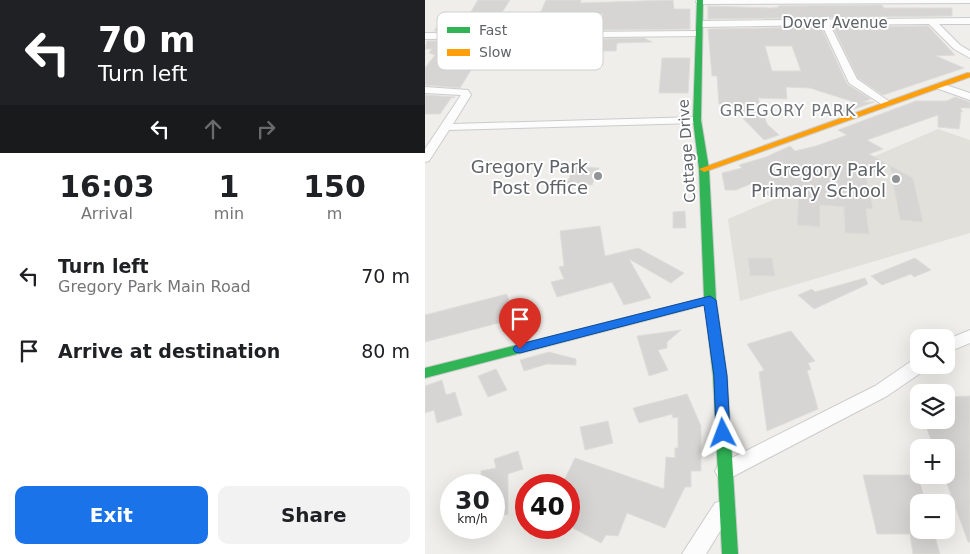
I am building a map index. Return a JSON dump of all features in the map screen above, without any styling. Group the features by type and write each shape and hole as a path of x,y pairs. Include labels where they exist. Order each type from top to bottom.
{"street":[{"path":"700,1 970,1"},
{"name":"Cottage Drive","path":"700,1 697,120 704,169 710,300 720,376 730,554"},
{"name":"Dover Avenue","path":"603,31 825,23 970,21"},
{"path":"933,22 957,47 970,55"},
{"path":"825,23 853,81 886,104"},
{"path":"704,169 970,75"},
{"path":"941,86 970,97"},
{"path":"425,90 464,92 466,96 447,127 426,154"},
{"path":"447,127 697,120"},
{"path":"425,373 710,300"},
{"path":"955,343 970,336"},
{"path":"725,471 881,391 910,371"},
{"path":"693,554 727,502"}],"shaded area":[{"name":"Gregory Park Primary School","path":"938,129 970,140 970,233 740,301 728,219"}],"building":[{"path":"478,0 510,0 502,12 471,12"},
{"path":"546,0 581,0 580,3 673,0 674,9 690,9 690,29 603,30 603,12 541,12"},
{"path":"882,5 884,8 952,8 952,16 708,19 708,6 772,8 778,6"},
{"path":"928,26 955,55 936,56 964,68 883,95 858,78 833,27"},
{"path":"821,27 847,84 871,99 862,102 874,102 840,114 833,107 857,103 810,88 786,87 787,99 758,98 767,124 779,135 764,140 731,106 719,104 717,76 712,76 708,29","holes":["765,46 792,46 801,71 772,71"]},
{"path":"644,38 652,42 617,43 616,51 603,51 603,39"},
{"path":"427,41 437,41 437,70 471,70 460,88 425,85 425,68 435,55 429,53 432,49 425,49"},
{"path":"662,58 690,58 688,93 659,93"},
{"path":"425,95 455,97 451,98 440,114 425,114"},
{"path":"955,97 970,102 970,108 960,108 963,112 960,112 959,129 938,127 938,115 867,140 883,149 869,154 913,178 923,222 900,220 890,166 866,176 873,209 866,209 869,234 845,233 844,207 820,205 820,227 797,225 799,189 770,197 755,182 736,190 725,190 722,173 742,168 739,165 766,157 790,146 795,151 847,135 838,130 916,101 947,101"},
{"path":"574,167 599,168 592,185 567,183"},
{"path":"685,211 686,228 673,228 673,212"},
{"path":"600,226 605,256 638,248 684,273 671,283 629,259 651,298 624,305 612,282 557,297 551,282 564,279 559,267 564,266 560,231"},
{"path":"748,258 772,258 775,276 750,276"},
{"path":"915,258 931,270 914,277 911,274 882,285 871,276"},
{"path":"865,278 868,284 814,309 798,295 812,289 815,292"},
{"path":"507,294 514,319 425,342 425,315"},
{"path":"681,330 667,342 667,348 658,350 668,370 649,376 637,336"},
{"path":"791,331 815,361 808,363 811,370 807,370 818,409 767,431 759,372 764,370 747,344"},
{"path":"549,352 576,359 576,365 547,364 524,371 520,360"},
{"path":"496,369 507,390 488,397 478,376"},
{"path":"442,380 446,395 455,392 462,415 437,423 434,410 425,413 425,386"},
{"path":"687,394 701,426 701,471 691,471 691,487 685,487 665,528 627,513 618,536 606,535 601,543 580,532 580,474 567,474 575,458 664,489 666,457 675,458 675,448 678,448 678,417 673,418 672,414 639,423 633,408"},
{"path":"970,396 970,542 968,542 955,506 955,494 951,494 947,484 955,484 955,439 931,439 927,429 955,429 955,397"},
{"path":"608,421 613,443 585,450 580,427"},
{"path":"518,451 523,469 508,474 508,514 505,515 505,474 481,474 481,471 496,468 494,459"},
{"path":"863,475 910,475 910,484 920,484 923,494 910,494 910,534 877,534"},
{"path":"911,539 936,539 940,554 913,554"}],"traffic: fast":[{"path":"700,0 697,120 704,169 710,300 720,376 730,554"},
{"path":"425,373 710,300"}],"traffic: slow":[{"path":"704,169 970,75"}],"place":[{"name":"Gregory Park Post Office","path":"598,176"},
{"name":"Gregory Park Primary School","path":"896,179"}],"district":[{"name":"GREGORY PARK","path":"788,110"}],"route":[{"path":"520,349 710,300 720,376 723,433"}]}
